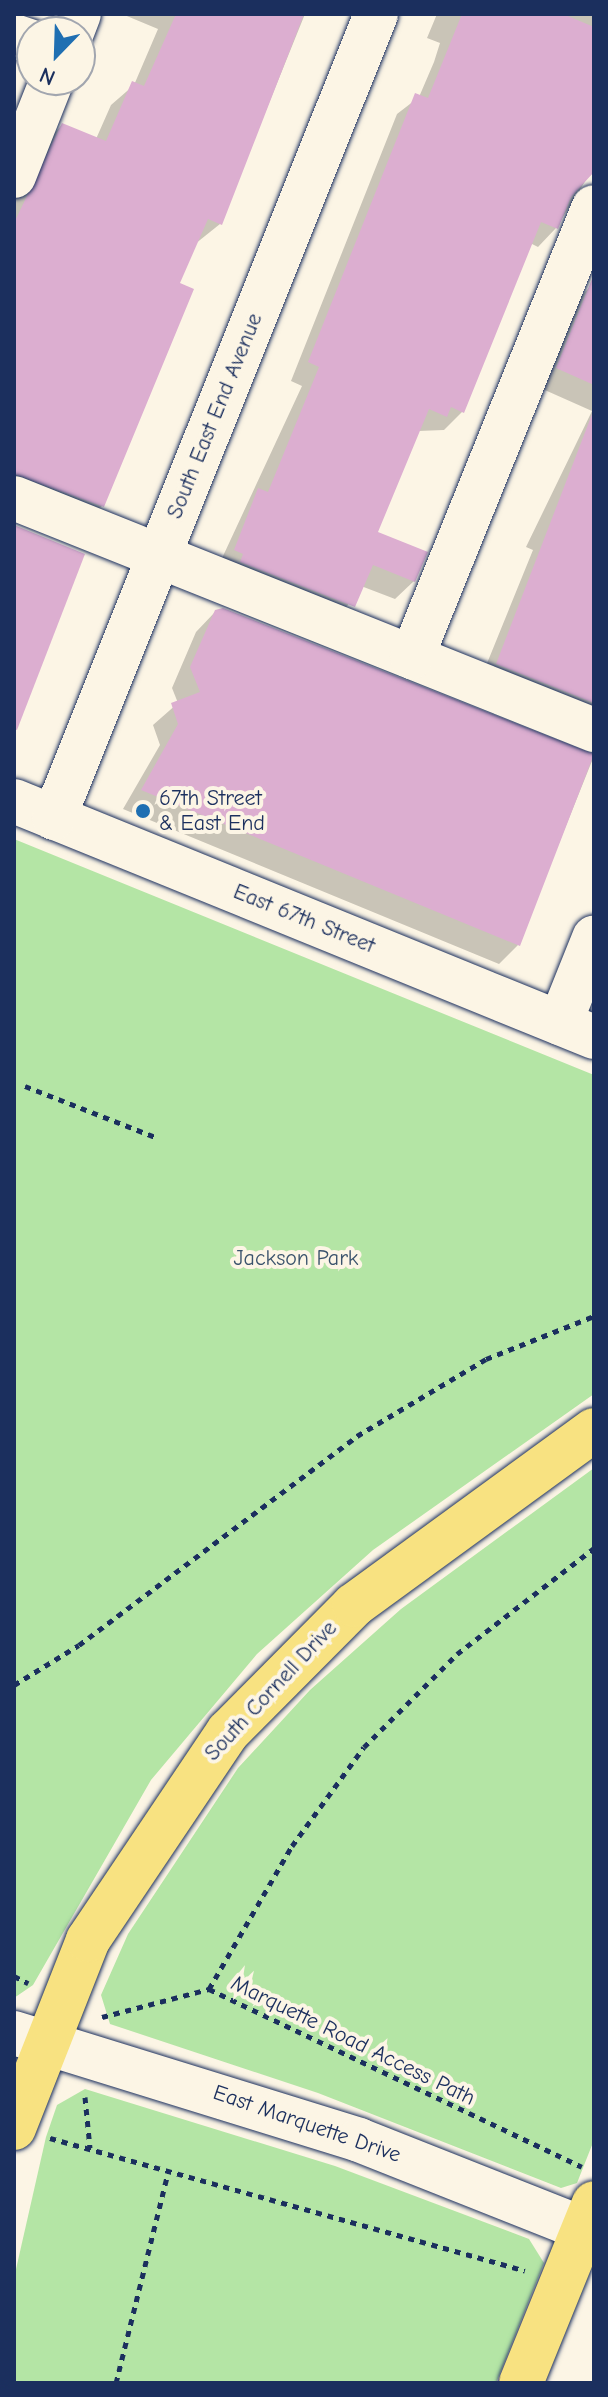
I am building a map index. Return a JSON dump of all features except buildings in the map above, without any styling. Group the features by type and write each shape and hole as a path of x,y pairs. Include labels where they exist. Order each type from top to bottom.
{"main road":[{"name":"South Cornell Drive","path":"30,2132 29,2036 119,1888 228,1732 354,1605 594,1430"},
{"path":"521,2383 589,2208"}],"street":[{"name":"South East End Avenue","path":"54,818 376,14"},
{"path":"14,176 46,96"},
{"path":"412,657 594,207"},
{"path":"14,498 594,730"},
{"name":"East 67th Street","path":"14,801 577,1030"},
{"path":"577,1030 594,938"},
{"name":"East Marquette Drive","path":"29,2036 359,2140 589,2208"}],"path":[{"path":"25,1086 158,1138"},
{"path":"14,1685 79,1645 370,1428 486,1359 594,1316"},
{"path":"209,1989 292,1846 364,1747 457,1654 594,1548"},
{"path":"14,1976 33,1985"},
{"name":"Marquette Road Access Path","path":"103,2015 209,1989 589,2208"},
{"path":"85,2089 90,2148"},
{"path":"30,2132 438,2241 539,2276"},
{"path":"116,2383 169,2169"}],"green space":[{"name":"Jackson Park","path":"14,839 594,1075 594,1394 373,1550 257,1654 151,1780 33,1985 14,1998"},
{"path":"594,1468 594,2140 577,2183 561,2188 318,2093 110,2024 101,1995 128,1934 238,1768 310,1690 401,1609"},
{"path":"85,2089 335,2166 529,2239 544,2263 496,2383 14,2383 14,2278 46,2137 57,2105"}],"place":[{"name":"67th Street & East End","path":"143,811"}]}
